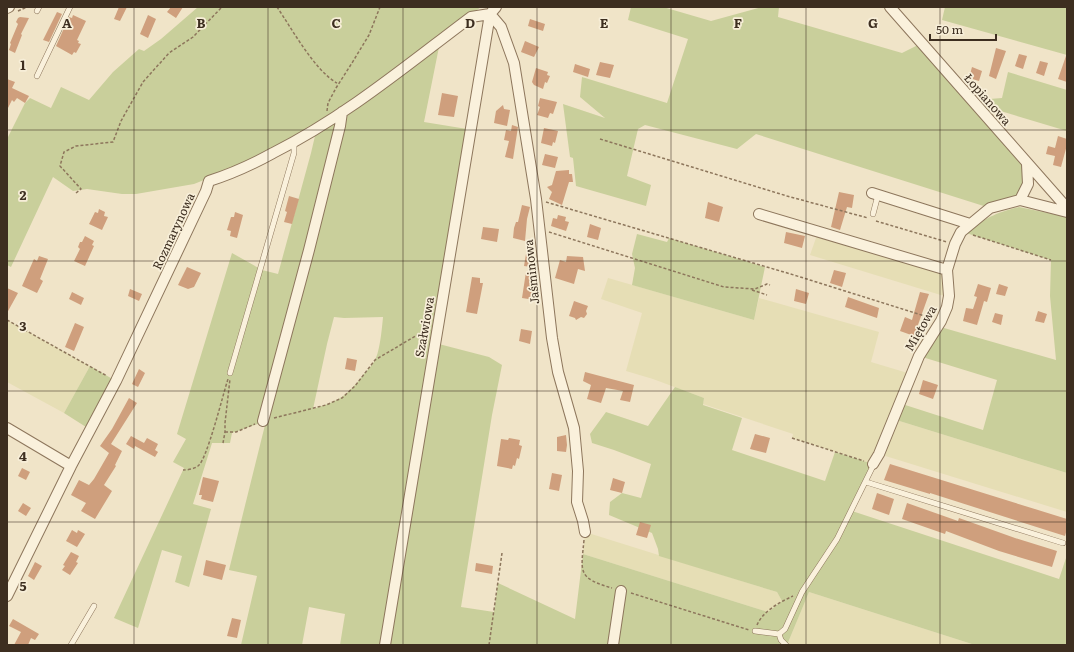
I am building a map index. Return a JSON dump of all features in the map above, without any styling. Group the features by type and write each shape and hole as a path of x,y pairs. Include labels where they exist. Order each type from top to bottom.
{"street":[{"name":"Łopianowa","path":"890,7 1067,208"},
{"name":"Rozmarynowa","path":"7,596 71,466 116,381 209,181 257,162 294,143 328,122 471,17 493,11"},
{"name":"Jaśminowa","path":"493,11 502,27 514,63 536,199 552,338 558,372 574,428 578,471 577,502 584,521 585,532"},
{"name":"Szałwiowa","path":"385,645 438,323 493,11"},
{"path":"263,421 309,250 340,126 342,112"},
{"path":"1020,200 1028,184 1027,164"},
{"path":"875,194 970,224"},
{"name":"Miętowa","path":"873,464 879,454 918,356 941,321 947,307 949,296 947,270 955,244 961,232 990,208 1020,200 1067,212"},
{"path":"759,214 947,270"},
{"path":"7,428 71,466"},
{"path":"613,645 621,591"}],"lane":[{"path":"37,76 70,7"},
{"path":"230,374 294,153 294,143"},
{"path":"873,214 875,194"},
{"name":"Miętowa","path":"779,634 785,629 802,592 837,538 879,454"},
{"path":"866,482 1063,543"},
{"path":"70,645 94,606"},
{"path":"755,631 779,634 781,640 786,645"}],"path":[{"path":"76,193 82,189 60,166 64,152 76,146 113,142 121,121 143,82 169,53 193,37 222,7"},
{"path":"277,7 290,28 319,67 338,84"},
{"path":"328,122 328,103 338,84 369,35 380,7"},
{"path":"600,139 780,194 955,244"},
{"path":"536,199 794,275 941,321"},
{"path":"540,230 724,287 755,289 766,284 770,285"},
{"path":"961,232 1051,260"},
{"path":"750,289 767,295"},
{"path":"7,320 116,381"},
{"path":"225,432 236,432 284,414 295,413 326,405 342,398 375,360 438,323"},
{"path":"223,443 230,374"},
{"path":"183,470 198,466 202,461 230,374"},
{"path":"792,438 873,464"},
{"path":"585,532 582,568 585,575 595,583 755,631 760,618 782,601 802,592"},
{"path":"489,645 502,553"}],"shaded area":[{"path":"819,236 942,273 944,296 810,255 816,238"},
{"path":"608,278 754,320 759,298 879,332 871,362 911,374 893,419 1067,473 1067,512 879,454 873,464 792,438 793,434 703,404 704,398 653,379 626,371 642,313 601,299"},
{"path":"7,320 90,366 64,413 7,382"},
{"path":"585,532 777,592 782,601 768,612 583,554"},
{"path":"809,592 975,645 787,645"}],"green space":[{"path":"198,7 481,7 336,112 298,137 194,184 136,194 122,194 87,189 73,191 53,177 11,267 7,265 7,139 25,103 30,98 51,108 61,87 89,100 113,72 139,49 144,51 161,39"},
{"path":"631,7 663,7 711,21 762,7 779,7 778,17 902,53 922,43 1027,164 1020,200 990,208 756,134 737,149 645,125 638,129 627,176 651,185 646,206 576,186 573,158 570,157 563,104 605,118 580,97 582,77 667,103 688,39 628,20"},
{"path":"945,7 1067,7 1067,55 942,20"},
{"path":"439,47 424,122 467,129 435,343 489,357 502,365 492,415 461,607 494,612 498,583 575,619 583,554 768,612 782,601 777,592 659,556 652,533 609,515 610,502 622,493 641,498 651,464 592,443 590,434 606,412 648,426 675,387 704,398 703,405 742,418 732,450 825,481 835,452 873,464 852,511 1059,579 1067,555 1067,645 975,645 809,592 787,645 340,645 345,614 309,607 302,645 241,645 257,576 229,570 266,421 232,433 230,443 212,443 193,504 211,509 189,587 175,582 182,556 162,550 138,628 114,618 184,468 173,462 186,439 177,434 232,253 262,270 278,274 315,136","holes":["334,317 383,317 377,356 371,366 347,393 330,403 313,409"]},
{"path":"1008,72 1067,90 1067,131 994,109 991,115 977,100 1002,98"},
{"path":"1019,207 1067,217 1067,473 893,419 899,403 983,430 997,380 919,356 937,326 1056,360 1050,296 1051,260 966,233 979,223 1003,211"},
{"path":"637,234 667,242 669,238 765,267 754,320 632,285 635,268 632,254"},
{"path":"90,366 116,381 71,466 86,427 64,413"}],"building":[{"path":"119,7 127,7 120,21 114,19"},
{"path":"171,7 183,7 176,18 167,12"},
{"path":"57,12 62,14 49,42 43,40"},
{"path":"73,15 86,21 77,40 79,41 78,43 81,44 76,53 74,52 72,55 56,46 69,17 72,18"},
{"path":"148,15 156,19 148,38 140,34"},
{"path":"20,17 29,18 21,34 22,35 15,53 9,50 10,43 18,24 16,22"},
{"path":"530,19 545,24 543,31 528,26"},
{"path":"525,41 539,47 534,57 521,52"},
{"path":"996,48 1006,51 996,79 989,76"},
{"path":"1019,54 1027,56 1023,69 1015,66"},
{"path":"1067,56 1067,82 1058,79"},
{"path":"1040,61 1048,63 1044,76 1036,73"},
{"path":"600,62 614,65 610,78 596,75"},
{"path":"575,64 590,69 588,77 573,72"},
{"path":"972,67 982,71 979,81 969,78"},
{"path":"536,68 548,72 547,75 550,76 547,83 545,82 543,89 534,85 532,82"},
{"path":"7,79 15,82 12,88 29,96 25,103 17,98 14,102 12,100 7,110"},
{"path":"442,93 458,96 454,117 438,115"},
{"path":"540,98 557,102 553,114 550,113 548,118 537,115 540,107 538,106"},
{"path":"503,105 504,109 510,110 507,126 494,123 496,111"},
{"path":"512,125 518,127 513,159 505,157 509,141 504,140 506,130 511,131"},
{"path":"544,128 558,131 555,143 553,142 552,146 541,143"},
{"path":"1058,136 1067,139 1067,145 1061,167 1053,165 1055,156 1046,154 1048,146 1055,148"},
{"path":"545,154 558,157 555,168 542,165"},
{"path":"569,170 569,174 572,174 573,182 569,182 562,205 549,199 552,192 547,187 552,185 556,171"},
{"path":"839,192 854,195 852,208 847,207 840,230 831,227"},
{"path":"289,196 299,199 292,224 284,222"},
{"path":"708,202 723,207 719,222 705,218"},
{"path":"522,205 530,207 527,219 525,241 513,238 514,228 516,222 518,222"},
{"path":"99,209 105,212 104,216 108,217 102,230 89,224 95,212 98,213"},
{"path":"235,212 243,215 237,238 230,236 231,231 227,230 231,217 234,217"},
{"path":"558,215 566,217 565,221 569,222 566,231 551,226 553,218 557,219"},
{"path":"590,224 601,228 598,240 587,237"},
{"path":"483,227 499,229 497,242 481,239"},
{"path":"786,232 805,236 802,248 784,243"},
{"path":"85,236 94,241 92,245 94,246 85,266 74,261 80,249 78,247 80,242 82,242"},
{"path":"526,254 534,256 532,267 524,266"},
{"path":"39,256 48,259 40,279 43,281 37,293 22,286 34,259 37,261"},
{"path":"567,256 583,257 585,271 578,269 574,284 555,278 560,260 566,262"},
{"path":"187,267 201,273 194,287 188,289 178,285"},
{"path":"834,270 846,273 842,287 830,283"},
{"path":"526,272 536,274 535,282 537,282 535,300 522,298"},
{"path":"472,277 480,278 480,283 483,283 477,314 466,312"},
{"path":"978,284 991,288 987,302 984,301 977,325 963,321 966,308 973,309 977,297 974,296"},
{"path":"999,284 1008,287 1005,296 996,294"},
{"path":"7,288 18,293 7,313"},
{"path":"130,289 142,294 139,301 128,296"},
{"path":"796,289 809,293 806,304 794,301"},
{"path":"72,292 84,298 81,305 69,299"},
{"path":"920,292 929,294 914,336 900,331 905,317 912,320"},
{"path":"848,297 879,308 877,318 845,307"},
{"path":"574,301 588,306 586,311 587,314 584,318 581,317 576,320 575,318 569,316"},
{"path":"1038,311 1047,314 1044,323 1035,321"},
{"path":"995,313 1003,315 1001,325 992,322"},
{"path":"75,323 84,327 74,351 65,347"},
{"path":"521,329 532,331 530,344 519,341"},
{"path":"347,358 357,360 355,371 345,369"},
{"path":"139,369 145,373 138,387 132,384"},
{"path":"585,372 634,385 630,402 620,400 623,391 606,388 601,403 587,399 591,385 583,381"},
{"path":"923,380 938,385 933,399 919,394"},
{"path":"129,398 137,403 111,444 122,451 115,465 116,466 104,485 112,491 95,519 81,511 86,503 71,495 79,480 89,485 94,479 109,453 100,446 112,429"},
{"path":"755,434 770,438 766,453 750,449"},
{"path":"566,435 566,452 557,451 557,437"},
{"path":"131,436 144,443 147,438 158,444 155,450 158,452 155,457 135,446 134,449 126,444"},
{"path":"509,438 520,440 519,445 522,446 519,459 517,458 515,466 513,465 512,469 497,466 501,439 508,440"},
{"path":"890,464 1067,519 1065,536 884,480"},
{"path":"22,468 30,472 26,480 18,476"},
{"path":"552,473 562,475 559,491 549,489"},
{"path":"203,477 219,481 213,502 201,499 202,495 199,495"},
{"path":"613,478 625,482 622,493 610,490"},
{"path":"877,493 894,499 889,515 872,509"},
{"path":"23,503 31,508 26,516 18,511"},
{"path":"907,503 958,521 959,518 1057,551 1052,567 999,551 946,531 945,534 902,519"},
{"path":"640,522 651,525 647,538 636,535"},
{"path":"72,530 77,533 78,530 85,534 77,547 66,541"},
{"path":"71,552 79,556 76,562 78,563 70,575 62,570 65,566 63,565"},
{"path":"206,560 226,565 222,580 203,575"},
{"path":"35,562 42,566 34,580 28,576"},
{"path":"476,563 493,566 492,574 475,571"},
{"path":"232,618 241,620 237,638 227,636"},
{"path":"13,619 39,634 35,640 31,638 28,645 14,645 21,632 9,626"}]}
